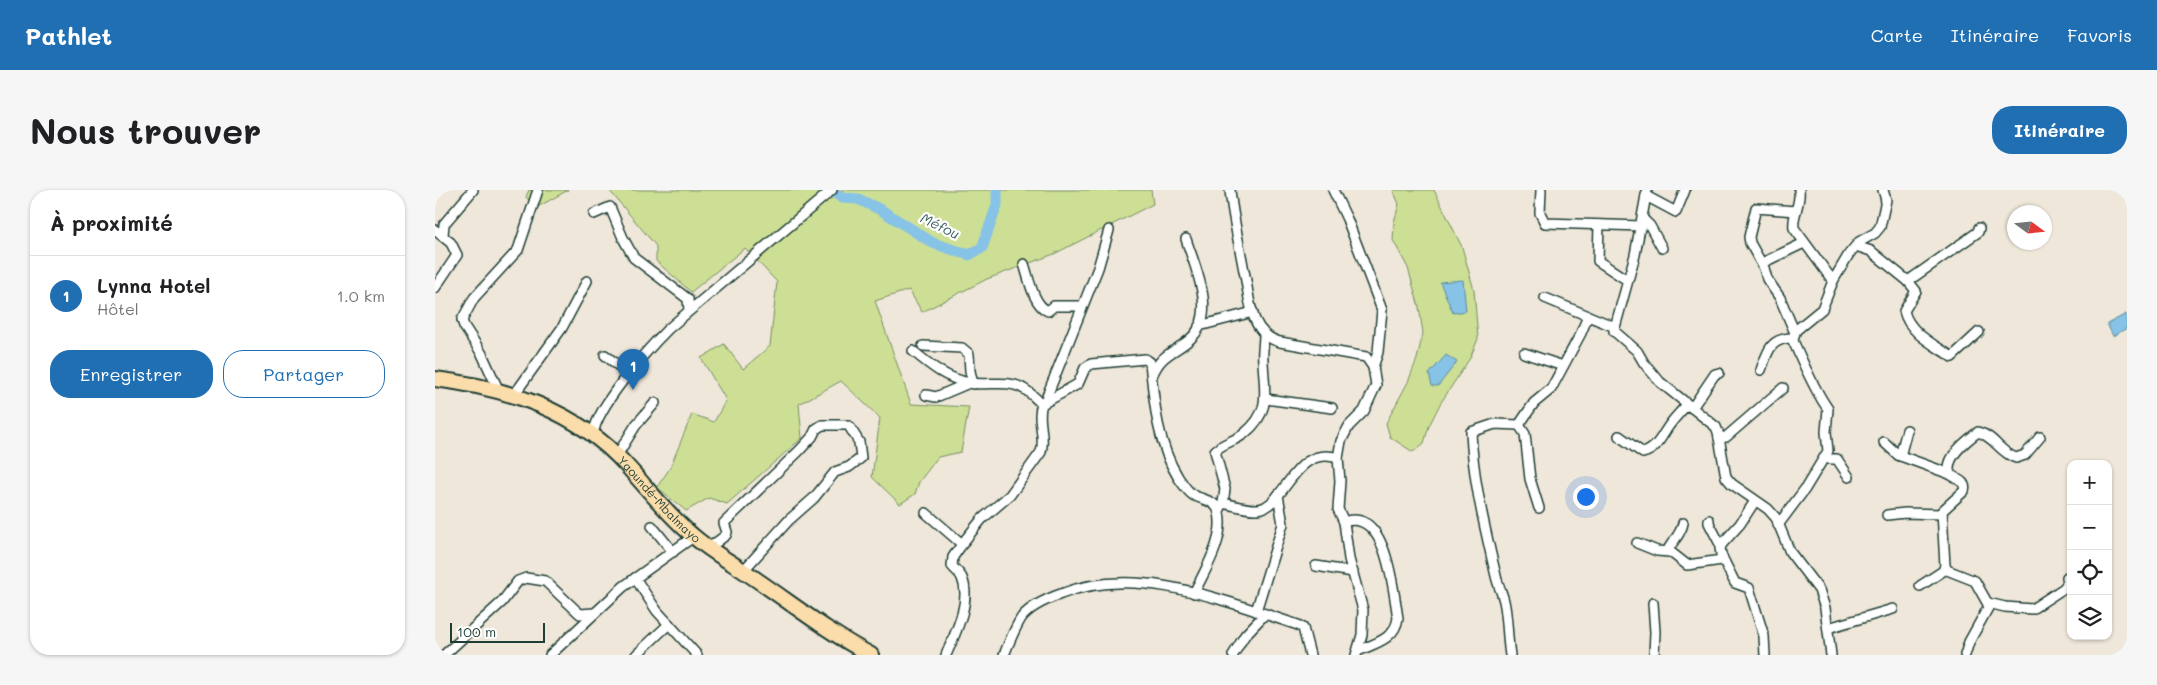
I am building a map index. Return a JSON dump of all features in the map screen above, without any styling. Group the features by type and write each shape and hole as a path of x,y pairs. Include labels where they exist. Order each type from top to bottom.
{"highway":[{"name":"Yaoundé-Mbalmayo","path":"435,379 498,389 548,408 593,436 626,465 654,500 693,537 864,653"}],"street":[{"path":"435,288 457,255 439,232 473,190"},
{"path":"498,389 482,354 464,326 463,320 474,298 518,250 538,190"},
{"path":"1230,190 1232,214 1245,271 1248,299 1255,320 1263,334 1272,340 1280,342 1366,357 1373,367 1376,385 1364,412 1349,426 1341,441 1338,458 1340,480 1338,509 1343,522 1363,610 1362,636 1357,653"},
{"path":"1333,190 1347,219 1382,310 1378,352 1373,367"},
{"path":"1541,190 1540,213 1545,223 1599,225 1642,222 1650,226 1662,248"},
{"path":"1685,190 1676,212 1646,193 1642,222 1614,331 1637,351 1644,363 1660,382 1716,427 1726,477 1732,484 1768,510 1778,525 1790,552 1819,590 1825,608 1831,655"},
{"path":"1799,190 1800,198 1793,220 1794,228 1833,281"},
{"path":"1778,525 1828,451 1826,432 1829,409 1815,391 1811,378 1793,341 1794,335 1801,324 1822,308 1833,281 1856,246 1880,227 1886,200 1883,190"},
{"path":"593,436 597,418 644,354 668,329 829,193"},
{"path":"594,214 610,207 634,258 688,299 689,310"},
{"path":"1794,335 1788,315 1767,278 1749,237 1755,208 1796,211"},
{"path":"1599,225 1597,261 1627,280"},
{"path":"1908,280 1978,232 1979,228"},
{"path":"946,655 961,619 964,585 961,574 955,570 952,562 962,544 982,519 1010,495 1041,452 1043,445 1040,409 1098,268 1109,230"},
{"path":"1151,377 1157,363 1190,339 1199,326 1203,313 1204,299 1186,239"},
{"path":"1762,263 1804,244"},
{"path":"1856,246 1871,251 1908,280 1916,291 1904,311 1905,318 1912,328 1925,339 1952,357 1979,332"},
{"path":"1024,264 1038,302 1046,311 1054,306 1082,306"},
{"path":"514,395 562,328 587,281"},
{"path":"1545,298 1615,326"},
{"path":"1199,326 1253,312"},
{"path":"1519,426 1534,403 1551,389 1588,316"},
{"path":"1195,593 1218,537 1225,489 1215,451 1243,435 1251,428 1266,399 1263,334"},
{"path":"1761,370 1773,343 1781,338 1794,335"},
{"path":"923,346 962,348 969,354 971,383"},
{"path":"913,351 935,370 971,383 1016,385 1044,402"},
{"path":"1524,352 1563,366"},
{"path":"605,355 629,374"},
{"path":"1044,402 1078,384 1085,368 1091,364 1145,359 1150,362 1162,437 1173,467 1188,491 1221,507 1258,509 1269,505 1279,495 1287,480 1312,460 1326,455 1338,458"},
{"path":"1619,436 1643,453 1648,452 1657,444 1715,374 1719,373"},
{"path":"926,395 936,397 971,383"},
{"path":"1719,438 1726,437 1783,388"},
{"path":"1266,399 1332,408"},
{"path":"616,457 636,425 655,403"},
{"path":"1510,655 1505,603 1496,575 1481,511 1474,472 1471,432 1495,424 1519,426 1525,434 1530,479 1539,508"},
{"path":"709,548 726,535 724,523 798,452 812,437 815,429 822,425 847,426 859,442 861,458 849,467 835,472 814,498 789,520 743,570"},
{"path":"1900,456 1907,430"},
{"path":"1950,474 1949,465 1959,447 1978,432 1987,435 2005,453 2016,458 2025,455 2040,438"},
{"path":"1883,442 1900,456 1950,474 1964,484 1965,487 1964,491 1944,507 1942,514 1945,566 1943,571 1920,586"},
{"path":"1824,459 1837,459 1849,477"},
{"path":"1256,611 1283,524 1279,495"},
{"path":"1721,546 1740,524 1755,501"},
{"path":"926,513 962,544"},
{"path":"1887,515 1905,513 1942,514"},
{"path":"1343,522 1353,519 1358,520 1368,525 1379,537 1388,563 1398,618 1397,626 1392,636 1357,653"},
{"path":"1709,520 1735,583 1749,588 1764,636 1765,655"},
{"path":"1669,552 1668,550 1673,541 1682,530 1683,523"},
{"path":"651,526 673,552"},
{"path":"550,655 594,613 635,578 693,537"},
{"path":"1637,543 1657,551 1669,552 1687,565 1721,560 1723,557"},
{"path":"1316,566 1353,572"},
{"path":"1945,566 1947,570 1975,581 1988,602 1987,612 1977,626 1965,655"},
{"path":"445,655 502,602 518,582 526,578 545,581 580,614 594,613"},
{"path":"635,578 669,624 697,655"},
{"path":"1004,655 1022,617 1044,600 1071,590 1100,584 1125,583 1159,586 1195,593 1256,611 1303,628 1310,655"},
{"path":"1988,602 2005,607 2032,609 2064,588 2067,584"},
{"path":"1653,603 1654,655"},
{"path":"1828,628 1893,609"},
{"path":"1233,655 1245,635 1265,614"},
{"path":"635,655 669,624"}],"green space":[{"path":"529,190 568,190 536,208 526,197"},
{"path":"609,190 1151,190 1153,204 1054,254 987,279 922,312 909,290 875,301 911,404 969,407 961,452 938,457 919,482 915,494 900,504 872,477 880,418 841,381 799,404 802,438 727,504 709,498 686,511 657,487 670,468 692,414 714,422 726,400 701,358 724,344 743,369 770,346 777,282 745,248 691,292 656,261 656,246"},
{"path":"1393,190 1434,190 1462,247 1474,290 1478,339 1470,358 1440,404 1429,426 1424,443 1413,452 1390,437 1386,423 1408,382 1417,359 1423,333 1419,307 1408,268 1393,240 1394,222 1399,204"}],"water":[{"path":"1463,280 1466,311 1453,313 1440,282"},
{"path":"2126,314 2127,328 2113,336 2107,324"},
{"path":"1446,355 1457,362 1438,386 1432,386 1429,374"}],"waterway":[{"name":"Méfou","path":"831,190 842,198 858,199 881,210 933,243 969,255 982,248 997,205 997,190"}],"place":[{"name":"Lynna Hotel","path":"633,390"}]}
